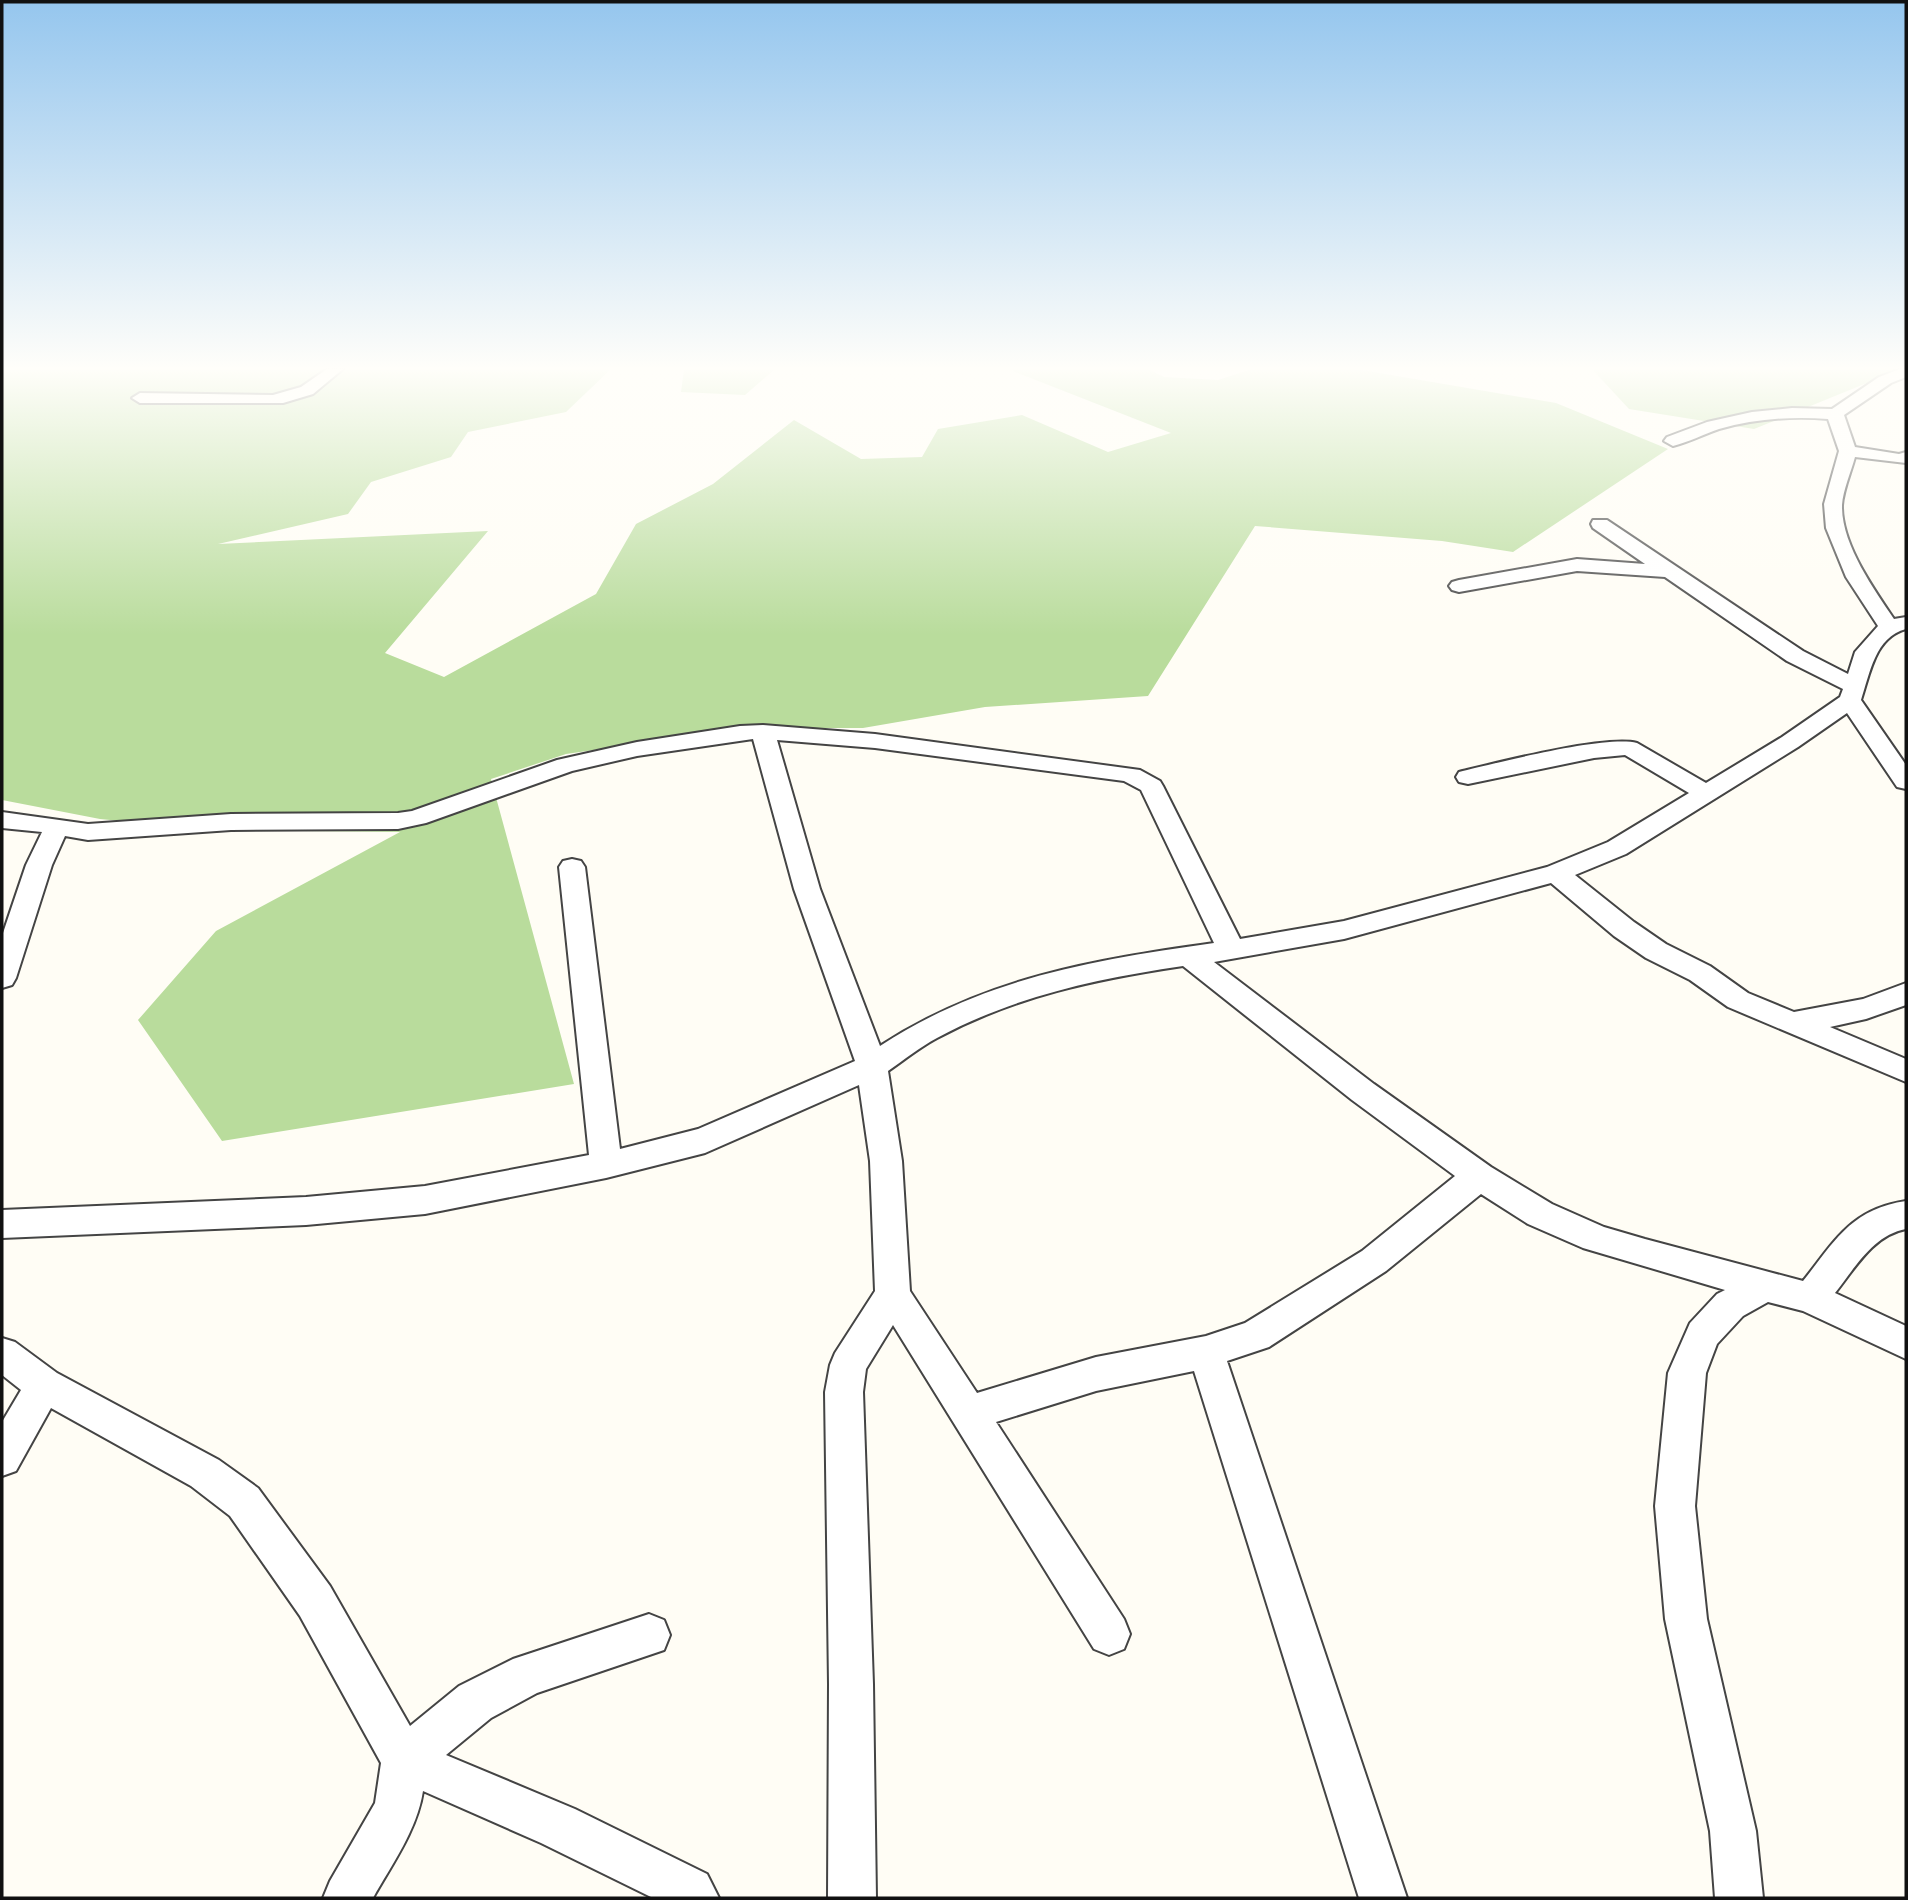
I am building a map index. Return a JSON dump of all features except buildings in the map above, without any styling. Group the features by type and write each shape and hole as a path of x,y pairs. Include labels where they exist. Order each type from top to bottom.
{"street":[{"path":"2,1224 306,1211 425,1200 606,1165 705,1140 872,1066 925,1031 992,1000 1051,981 1106,968 1344,930 1556,873 1617,848 1790,742 1852,693 1866,653 1878,636 1898,625 1856,578 1835,528 1833,504 1845,458"},
{"path":"1600,524 1852,693 1906,782"},
{"path":"1459,586 1577,565 1670,571"},
{"path":"763,732 807,889 872,1066 886,1161 893,1294 1109,1634"},
{"path":"2,820 88,832 231,822 398,821 417,818 565,765 637,749 763,732 875,741 1131,775 1151,786 1231,950"},
{"path":"1468,777 1619,748 1636,751 1707,794"},
{"path":"2,978 39,864 56,829"},
{"path":"572,867 606,1165"},
{"path":"1556,873 1624,929 1656,951 1700,973 1738,1000 1906,1071"},
{"path":"1188,956 1363,1092 1479,1176 1540,1214 1595,1238 1810,1298 1906,1343"},
{"path":"1793,1023 1853,1013 1886,1003 1906,993"},
{"path":"970,1413 1096,1374 1206,1352 1256,1336 1374,1261 1479,1176"},
{"path":"1810,1298 1858,1238 1883,1219 1906,1215"},
{"path":"1739,1898 1733,1831 1686,1619 1675,1506 1687,1373 1703,1334 1731,1305 1763,1287"},
{"path":"852,1898 851,1684 844,1392 848,1365 893,1294"},
{"path":"1206,1352 1383,1898"},
{"path":"2,1354 44,1385 205,1473 244,1502 315,1601 404,1760 397,1809 346,1898"},
{"path":"2,1458 44,1385"},
{"path":"404,1760 475,1702 528,1674 649,1635"},
{"path":"404,1760 558,1826 690,1891 695,1898"}],"green space":[{"path":"2,458 449,458 371,482 348,514 218,544 488,531 385,653 444,677 596,594 636,524 713,484 746,458 1655,458 1513,552 1442,541 1255,526 1148,696 985,707 863,728 748,728 566,754 491,779 574,1084 222,1141 138,1020 216,931 400,832 215,830 100,819 2,800"}]}
